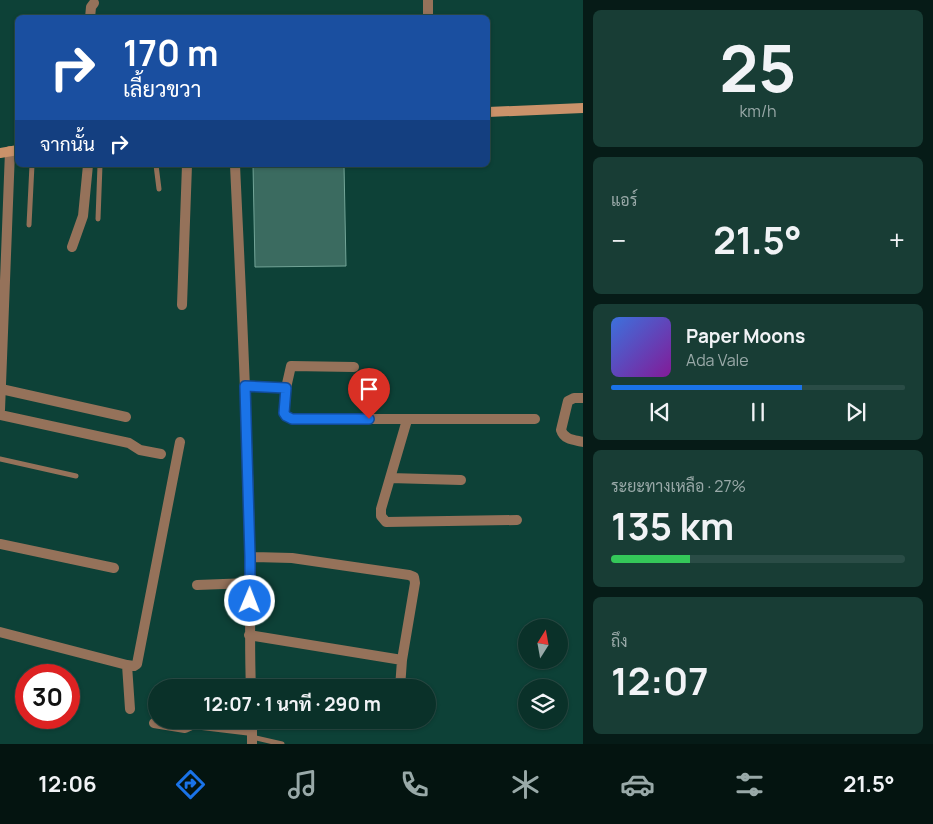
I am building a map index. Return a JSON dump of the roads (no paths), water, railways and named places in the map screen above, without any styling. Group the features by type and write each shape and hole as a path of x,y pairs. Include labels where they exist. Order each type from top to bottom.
{"street":[{"path":"428,0 428,15"},
{"path":"90,15 91,7 94,3"},
{"path":"490,112 583,108"},
{"path":"0,410 9,152"},
{"path":"72,247 83,216 88,167"},
{"path":"182,305 187,167"},
{"path":"235,167 245,386 250,557 251,679"},
{"path":"354,367 291,366 286,388 284,413 286,416 292,419 535,419"},
{"path":"245,386 286,388"},
{"path":"1,389 126,417"},
{"path":"583,398 574,398 568,401 561,430 562,435 566,438 583,442"},
{"path":"0,415 129,443 140,450 160,454"},
{"path":"407,420 381,509 381,516 386,522 517,520"},
{"path":"0,632 127,665 134,666 137,664 180,442"},
{"path":"390,478 461,480"},
{"path":"0,544 114,568"},
{"path":"250,557 292,558 414,577 415,583 401,679"},
{"path":"197,586 250,583"},
{"path":"249,635 402,660"},
{"path":"127,665 130,708"},
{"path":"226,729 252,733"}],"lane":[{"path":"29,225 32,167"},
{"path":"98,219 100,167"},
{"path":"156,167 159,189"},
{"path":"0,459 76,476"},
{"path":"252,733 282,744"}]}
